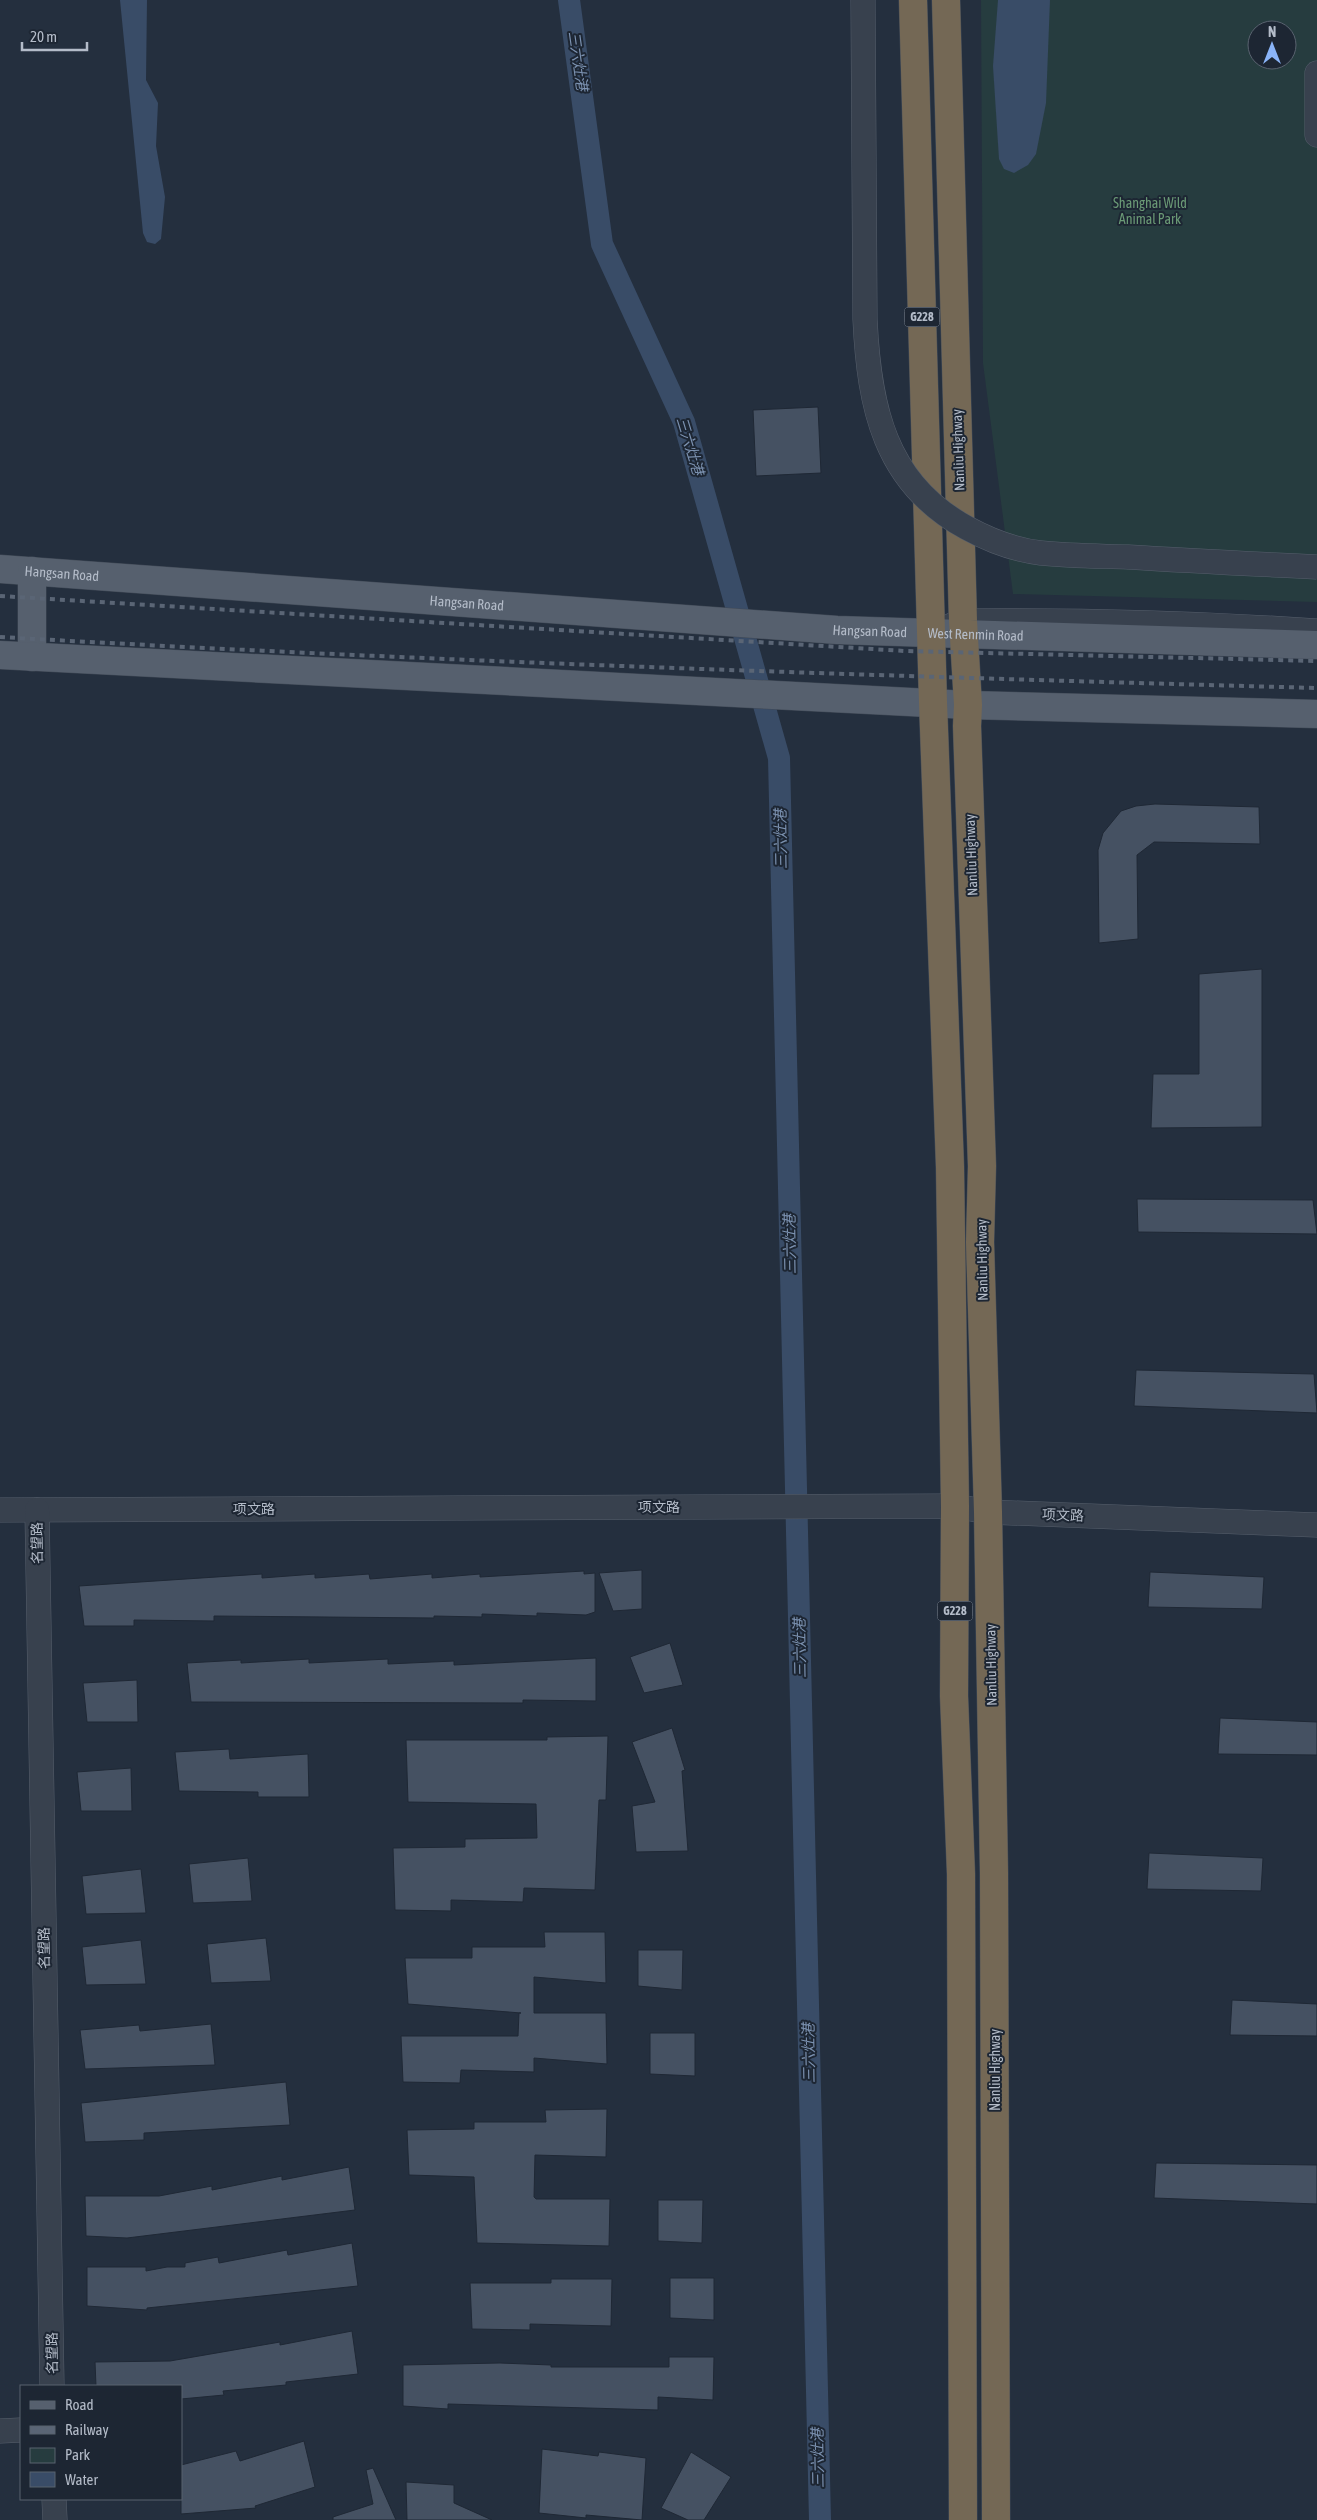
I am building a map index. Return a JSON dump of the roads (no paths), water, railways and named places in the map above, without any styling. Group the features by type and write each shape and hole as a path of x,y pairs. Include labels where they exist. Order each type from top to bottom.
{"highway":[{"name":"G228","path":"913,0 932,634"},
{"name":"Nanliu Highway","path":"946,0 964,627 968,705 967,735 982,1166 980,1242 988,1512 994,1873 996,2520"},
{"path":"932,634 933,702"},
{"name":"G228","path":"933,702 950,1167 955,1506 954,1696 961,1874 964,2520"}],"main road":[{"name":"Hangsan Road","path":"0,569 700,618 837,630 932,634"},
{"path":"32,571 32,657"},
{"name":"West Renmin Road","path":"932,634 964,627 1317,645"},
{"path":"0,655 845,697 968,705 1317,714"}],"street":[{"path":"863,0 867,366 880,423 901,469 915,489 943,515 989,540 1040,553 1317,567"},
{"path":"1317,73 1317,135"},
{"name":"West Renmin Road","path":"964,627 1164,623 1317,631"},
{"path":"1272,712 1317,723"},
{"name":"项文路","path":"0,1510 955,1506 988,1512 1317,1525"},
{"name":"名望路","path":"37,1510 52,2385"},
{"path":"0,2431 20,2430"},
{"path":"54,2500 55,2520"}],"water":[{"path":"120,0 147,0 146,80 158,103 156,146 165,197 161,239 155,244 147,242 143,233"},
{"path":"998,0 1050,0 1046,103 1036,154 1028,165 1014,173 1004,169 999,159 993,66"}],"waterway":[{"name":"三六灶港","path":"569,0 602,244 684,422 779,758 820,2520"}],"railway":[{"path":"0,596 905,651 1317,661"},
{"path":"0,637 329,654 658,667 1317,688"}],"park label":[{"name":"Shanghai Wild Animal Park","path":"1150,212"}]}
